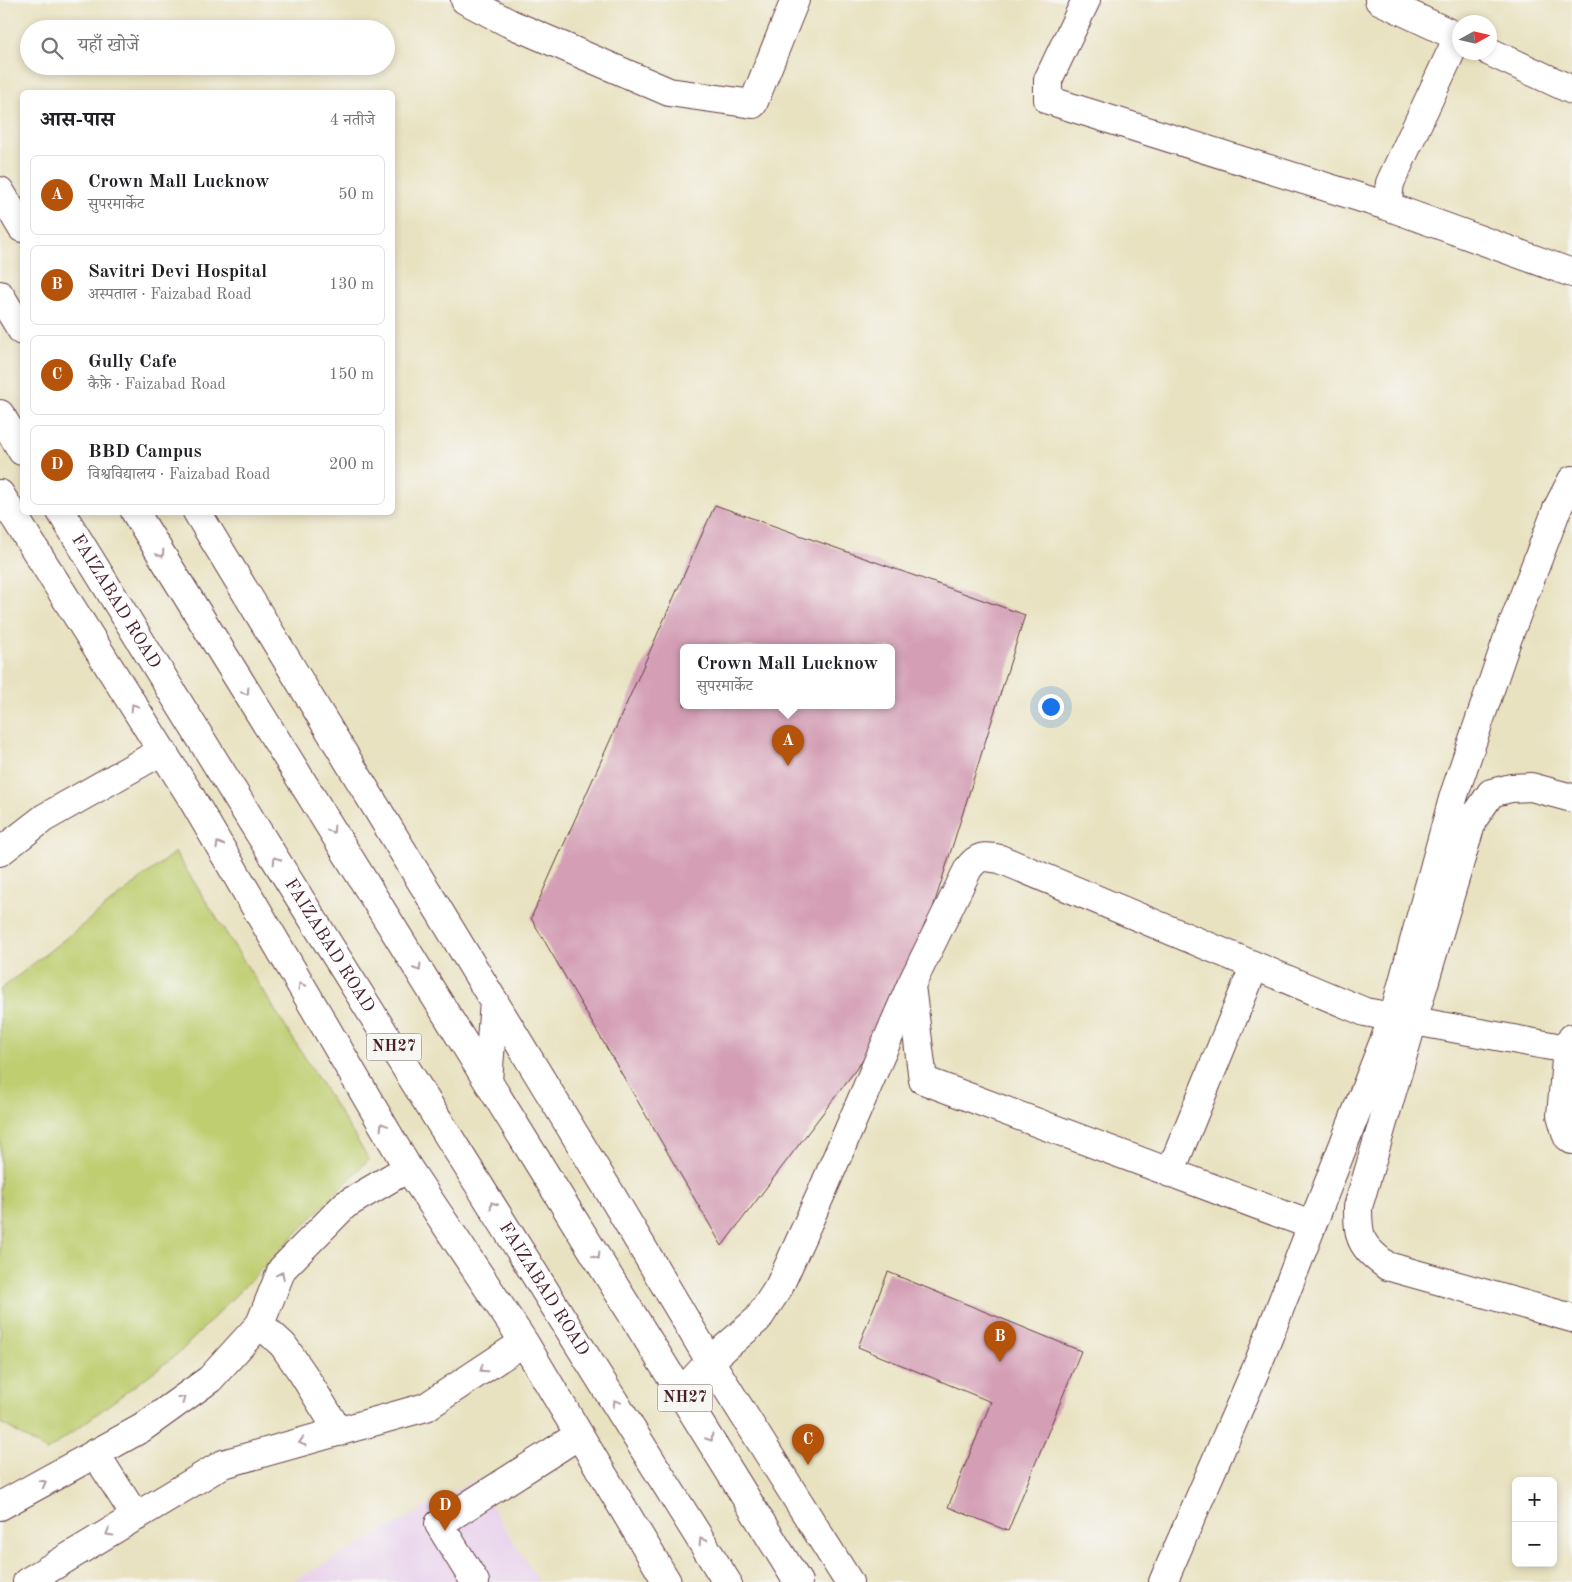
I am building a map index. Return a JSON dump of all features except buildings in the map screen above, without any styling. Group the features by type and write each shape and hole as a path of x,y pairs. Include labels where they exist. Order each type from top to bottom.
{"main road":[{"path":"465,0 509,23 669,92 753,104 795,0"},
{"path":"1086,0 1048,80 1048,100 1387,206 1572,273"},
{"path":"1380,0 1452,34"},
{"path":"1387,206 1390,183 1452,52"},
{"path":"1497,55 1572,90"},
{"path":"0,191 20,225"},
{"path":"0,295 20,328"},
{"path":"0,414 20,447"},
{"path":"1572,480 1557,509 1510,630 1454,795 1358,1207 1358,1231 1368,1252 1387,1266 1572,1318"},
{"path":"0,494 188,792 408,1168 524,1342 667,1582"},
{"name":"FAIZABAD ROAD","path":"63,515 254,825 727,1582"},
{"name":"NH27","path":"137,515 798,1582"},
{"path":"199,515 710,1361 849,1582"},
{"path":"0,852 44,818 162,751"},
{"path":"1163,1582 1256,1369 1311,1225 1403,1020 1472,821 1491,793 1511,788 1531,787 1572,798"},
{"path":"682,1392 710,1361 758,1319 779,1287 911,985 968,869 974,860 985,856 1000,859 1365,1012 1403,1020 1569,1043 1561,1115 1567,1136 1572,1140"},
{"path":"1170,1173 1254,967"},
{"path":"911,985 924,1080 1311,1225"},
{"path":"488,1081 494,1001"},
{"path":"0,1506 142,1428 210,1379 260,1324 282,1269 344,1205 408,1168"},
{"path":"260,1324 283,1345 339,1432"},
{"path":"27,1582 223,1464 426,1407 524,1342"},
{"path":"475,1582 439,1524 579,1435"},
{"path":"95,1453 136,1517"}],"shaded area":[{"path":"475,1480 539,1582 291,1582"}],"green space":[{"path":"175,852 369,1159 180,1352 47,1451 0,1422 0,990"}],"place":[{"name":"Crown Mall Lucknow","path":"788,766"},
{"name":"Savitri Devi Hospital","path":"1000,1362"},
{"name":"Gully Cafe","path":"808,1465"},
{"name":"BBD Campus","path":"445,1531"}]}
